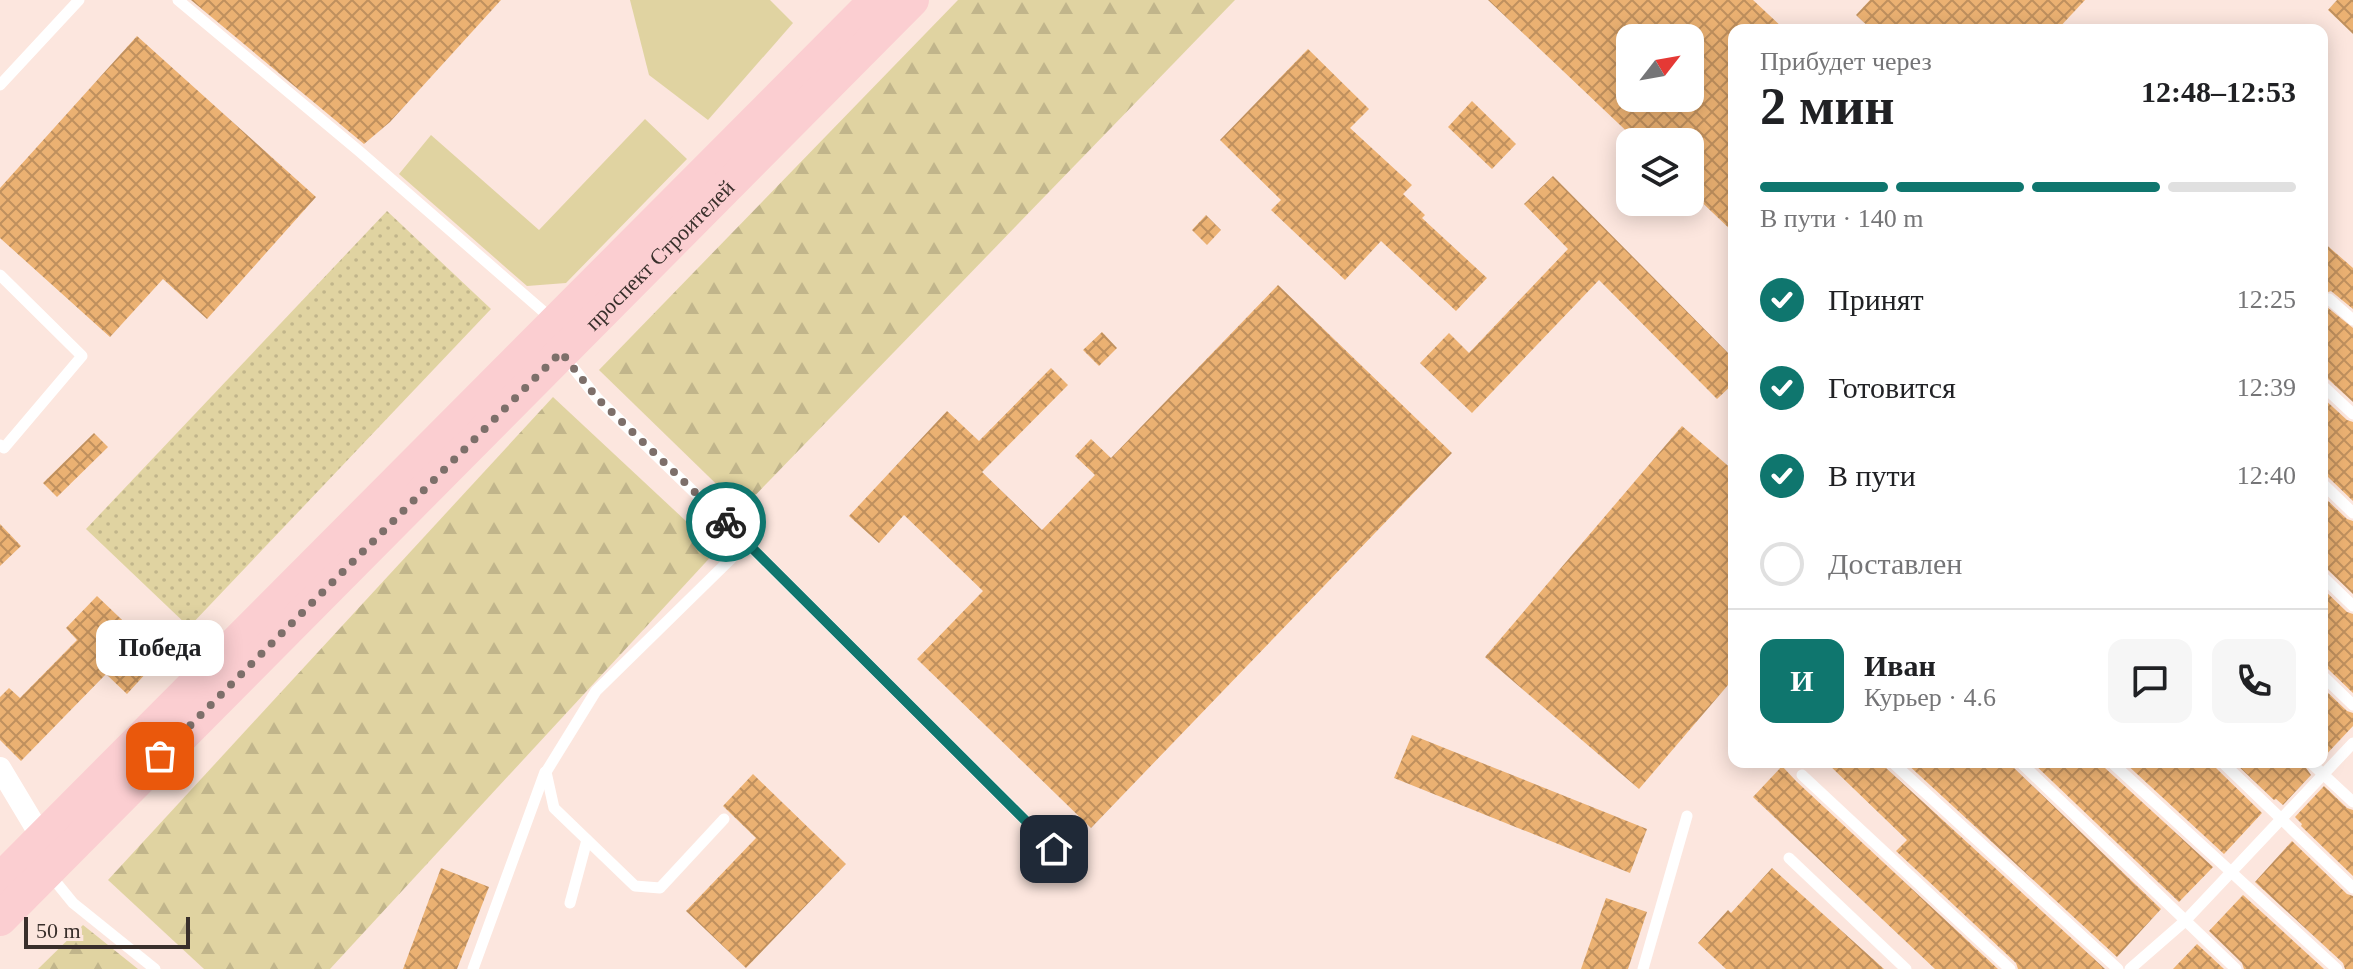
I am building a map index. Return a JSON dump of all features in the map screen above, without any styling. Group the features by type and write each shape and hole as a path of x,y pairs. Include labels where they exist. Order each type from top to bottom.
{"main road":[{"name":"проспект Строителей","path":"0,880 39,854 160,756 876,0"},
{"name":"проспект Строителей","path":"559,337 912,0"},
{"name":"проспект Строителей","path":"0,919 39,854"}],"street":[{"path":"0,768 39,854"}],"lane":[{"path":"0,85 79,0"},
{"path":"178,0 359,151 559,337 597,398 1054,849"},
{"path":"0,275 82,356 4,448 0,445"},
{"path":"2329,299 2353,320"},
{"path":"2328,391 2353,414"},
{"path":"2328,489 2353,513"},
{"path":"473,969 546,772 596,691 747,543"},
{"path":"2328,582 2353,606"},
{"path":"2328,681 2353,705"},
{"path":"2130,969 2185,921 2353,743"},
{"path":"1899,768 2118,969"},
{"path":"2026,768 2236,969"},
{"path":"2118,768 2337,969"},
{"path":"2228,768 2353,888"},
{"path":"2316,768 2353,802"},
{"path":"546,772 554,808 635,886 660,888 724,819"},
{"path":"1802,775 2010,969"},
{"path":"1646,967 1687,816"},
{"path":"570,903 587,840"},
{"path":"39,854 73,903 155,969"},
{"path":"1789,858 1906,969"}],"green space":[{"path":"630,0 770,0 793,23 708,120 649,75"},
{"path":"958,0 1235,0 742,509 599,370"},
{"path":"645,119 687,159 566,283 527,286 399,174 431,135 539,230"},
{"path":"387,211 491,309 189,627 86,529"},
{"path":"553,397 717,550 330,969 204,969 108,880"},
{"path":"83,925 138,969 38,969"}],"building":[{"path":"191,0 501,0 390,122 364,144"},
{"path":"1488,0 1753,0 1779,24 1728,24 1728,227 1704,204 1704,128 1623,128"},
{"path":"1870,0 2085,0 2063,24 1866,24 1856,15"},
{"path":"2337,0 2353,0 2353,34 2328,10"},
{"path":"137,36 316,197 207,319 163,279 110,337 0,238 0,188"},
{"path":"1308,49 1369,109 1350,128 1412,185 1403,194 1425,215 1422,218 1487,278 1456,311 1381,241 1345,280 1271,210 1281,200 1220,140"},
{"path":"1472,101 1516,144 1492,169 1448,127"},
{"path":"1553,176 1728,353 1728,389 1717,399 1599,280 1472,413 1420,363 1449,333 1469,353 1568,249 1524,204"},
{"path":"1206,215 1221,230 1207,245 1192,230"},
{"path":"2328,246 2353,268 2353,309 2331,291 2328,292"},
{"path":"1278,285 1452,453 1091,828 917,659 983,591 904,515 879,543 849,516 947,411 979,441 1051,368 1068,385 982,472 1042,530 1095,475 1075,456 1091,439 1111,458"},
{"path":"2328,308 2353,328 2353,402 2328,379"},
{"path":"1102,332 1117,348 1099,366 1083,350"},
{"path":"2328,403 2353,422 2353,501 2328,477"},
{"path":"1682,426 1728,466 1728,685 1639,789 1485,657"},
{"path":"94,433 108,447 57,497 43,483"},
{"path":"2328,501 2353,521 2353,594 2328,570"},
{"path":"0,524 21,546 0,566"},
{"path":"2328,594 2353,614 2353,693 2328,669"},
{"path":"97,596 159,659 127,694 106,674 21,761 0,740 0,697 9,688 20,698 77,640 66,628"},
{"path":"2328,693 2353,713 2353,726 2328,753"},
{"path":"1412,735 1647,829 1630,873 1394,778"},
{"path":"1780,768 1784,768 1998,969 1935,969 1753,797"},
{"path":"1832,768 1886,768 2105,969 2018,969 2016,963 1896,851 1907,840"},
{"path":"1912,768 2014,768 2161,909 2117,957"},
{"path":"2038,768 2105,768 2213,867 2179,902"},
{"path":"2131,768 2216,768 2262,813 2224,854"},
{"path":"2240,768 2306,768 2311,775 2283,805"},
{"path":"753,774 846,864 746,968 686,911 756,838 723,806"},
{"path":"2324,786 2353,810 2353,876 2295,817"},
{"path":"2292,841 2347,894 2353,896 2353,969 2345,969 2343,963 2255,882"},
{"path":"441,868 489,887 457,969 403,969"},
{"path":"1772,868 1884,969 1726,969 1698,943 1728,910 1731,913"},
{"path":"2243,895 2324,969 2244,969 2242,963 2209,931"},
{"path":"1606,898 1647,912 1628,969 1581,969"},
{"path":"2197,944 2224,969 2173,969"}],"way so far":[{"path":"160,756 561,352 597,398 726,522"}],"place":[{"name":"Победа","path":"160,756"}],"route":[{"path":"726,522 1054,849"}]}
